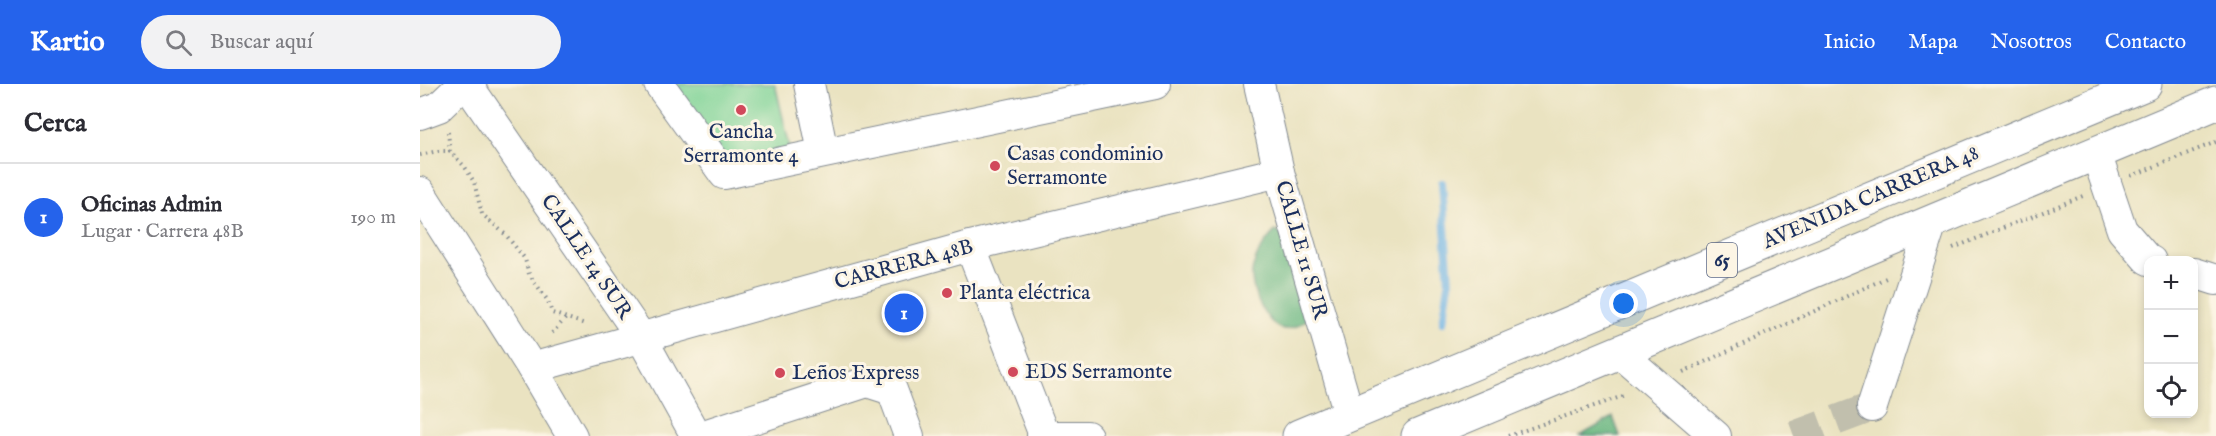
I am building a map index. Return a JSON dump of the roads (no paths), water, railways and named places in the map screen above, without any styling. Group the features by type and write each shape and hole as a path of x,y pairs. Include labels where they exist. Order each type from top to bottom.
{"main road":[{"name":"AVENIDA CARRERA 48","path":"1299,436 2145,84"},
{"name":"65","path":"1418,436 2216,103"}],"street":[{"path":"420,114 439,107 465,84"},
{"name":"CALLE 14 SUR","path":"465,84 641,337 696,436"},
{"path":"660,84 724,174 1155,84"},
{"path":"809,84 823,152"},
{"name":"CALLE 11 SUR","path":"1259,84 1279,172 1349,414"},
{"path":"2096,153 2122,230 2144,256"},
{"name":"CARRERA 48B","path":"532,368 970,246 1279,172"},
{"path":"420,192 532,368 572,436"},
{"path":"1872,407 1932,222"},
{"path":"970,246 1043,436 1087,436"},
{"path":"2198,275 2216,280"},
{"path":"1619,352 1716,436"},
{"path":"701,436 867,382 892,390 909,436"}],"waterway":[{"path":"1442,183 1449,284 1443,322"}],"tunnel":[{"path":"1794,436 1872,407"}],"place":[{"name":"Cancha Serramonte 4","path":"741,110"},
{"name":"Casas condominio Serramonte","path":"995,166"},
{"name":"Planta eléctrica","path":"947,293"},
{"name":"Oficinas Admin","path":"904,313"},
{"name":"EDS Serramonte","path":"1013,372"},
{"name":"Leños Express","path":"780,373"}]}
